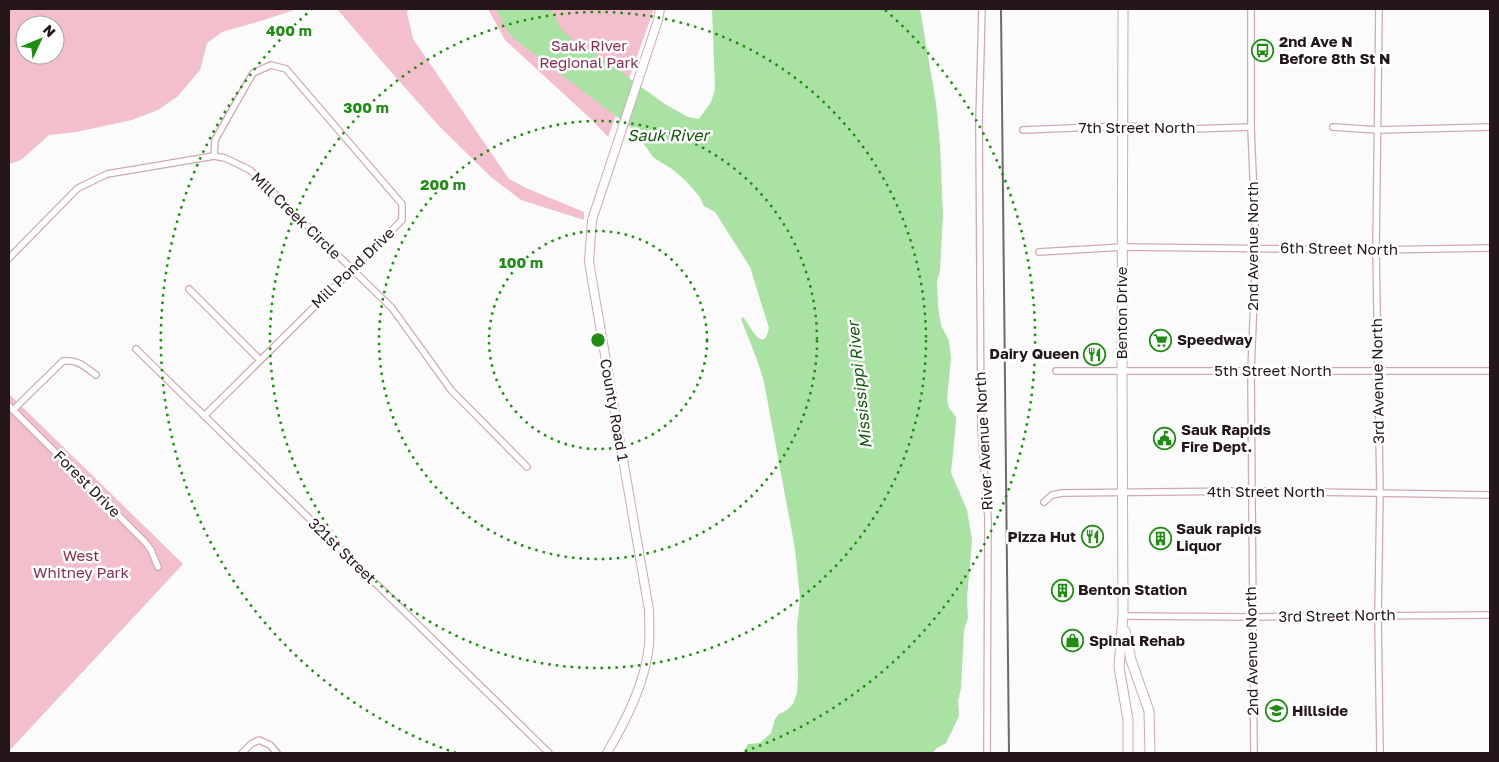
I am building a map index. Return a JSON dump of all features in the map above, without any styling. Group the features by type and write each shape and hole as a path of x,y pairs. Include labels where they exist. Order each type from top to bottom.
{"main road":[{"name":"Benton Drive","path":"1123,9 1123,616 1119,667 1128,720 1128,753"},
{"name":"Benton Drive","path":"1123,616 1131,660 1149,711 1150,753"}],"street":[{"name":"County Road 1","path":"607,753 627,718 640,682 649,646 649,610 589,262 592,220 660,9"},
{"name":"River Avenue North","path":"982,9 979,121 981,418 988,518 987,753"},
{"name":"2nd Avenue North","path":"1251,9 1251,127 1256,248 1251,372 1254,753"},
{"name":"3rd Avenue North","path":"1379,9 1376,250 1380,493 1378,616 1380,753"},
{"name":"Mill Pond Drive","path":"204,416 402,220 402,204 286,69 271,65 253,73 215,140 214,156"},
{"name":"7th Street North","path":"1023,130 1122,126 1251,127"},
{"path":"1332,127 1378,130 1490,127"},
{"name":"Mill Creek Circle","path":"9,258 78,188 107,174 214,156 225,158 250,170 392,308 451,390 527,467"},
{"name":"6th Street North","path":"1039,252 1123,247 1376,250 1490,248"},
{"path":"190,289 260,360"},
{"name":"321st Street","path":"136,349 548,753"},
{"path":"11,408 63,361 73,360 82,364 96,375"},
{"name":"5th Street North","path":"1056,371 1490,371"},
{"name":"Forest Drive","path":"11,408 145,542 151,550 158,568"},
{"name":"4th Street North","path":"1044,502 1052,495 1062,493 1252,492 1490,495"},
{"name":"3rd Street North","path":"1123,616 1490,615"},
{"path":"242,753 259,740 270,745 277,753"}],"green space":[{"path":"9,9 297,9 222,32 207,43 200,70 178,96 158,110 132,120 76,132 49,135 21,160 9,164"},
{"path":"337,9 408,9 407,13 413,39 509,179 584,212 584,220 521,200 491,177 439,126"},
{"name":"Sauk River Regional Park","path":"488,9 654,9 608,137 505,40"},
{"name":"West Whitney Park","path":"9,394 183,564 9,751"}],"water":[{"path":"496,9 551,9 561,29 579,45 612,63 630,79 665,104 688,117 699,119 711,102 715,89 712,9 920,9 936,103 940,145 943,215 940,271 937,281 941,325 949,341 951,358 947,399 949,408 956,417 951,473 967,510 972,540 967,598 968,618 964,630 961,688 958,701 959,716 946,743 932,753 743,753 748,744 760,743 771,733 775,719 793,704 797,693 797,627 800,598 795,549 764,382 741,319 743,317 760,339 766,336 769,328 750,267 715,212 704,206 699,196 686,181 672,169 654,158 633,129 509,34"}],"railway":[{"path":"1001,9 1009,753"}],"place":[{"name":"2nd Ave N Before 8th St N","path":"1263,51"},
{"name":"Speedway","path":"1161,340"},
{"name":"Dairy Queen","path":"1095,354"},
{"name":"Sauk Rapids Fire Dept.","path":"1165,439"},
{"name":"Pizza Hut","path":"1092,537"},
{"name":"Sauk rapids Liquor","path":"1160,538"},
{"name":"Benton Station","path":"1062,590"},
{"name":"Spinal Rehab","path":"1073,641"},
{"name":"Hillside","path":"1276,711"}],"water label":[{"name":"Sauk River","path":"668,135"},
{"name":"Mississippi River","path":"859,385"}]}
